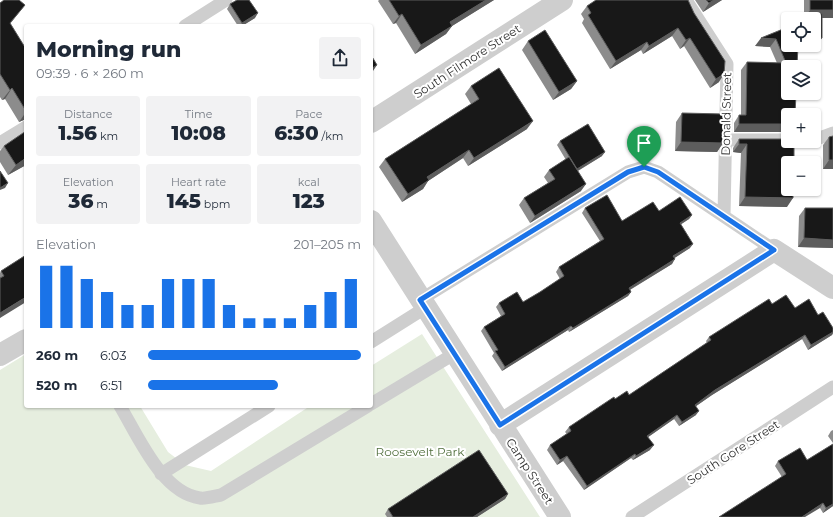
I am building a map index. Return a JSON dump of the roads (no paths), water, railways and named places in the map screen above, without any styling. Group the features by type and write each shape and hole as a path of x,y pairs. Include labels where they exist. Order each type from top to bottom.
{"street":[{"name":"South Filmore Street","path":"373,121 562,0"},
{"name":"Camp Street","path":"373,224 422,304 560,517"},
{"path":"500,425 774,250 833,288"},
{"path":"0,355 24,341"}],"lane":[{"path":"188,24 226,0"},
{"name":"Donald Street","path":"686,0 727,64 724,216"},
{"path":"0,143 24,128"},
{"path":"821,137 833,132"},
{"path":"725,140 781,140"},
{"path":"373,341 422,304 628,172 644,167 658,172 774,250"},
{"path":"373,403 454,354"},
{"name":"South Gore Street","path":"632,517 833,386"},
{"path":"121,408 161,474 184,492 201,498 222,495 365,408"},
{"path":"161,474 266,408"}],"park label":[{"name":"Roosevelt Park","path":"420,451"}]}
